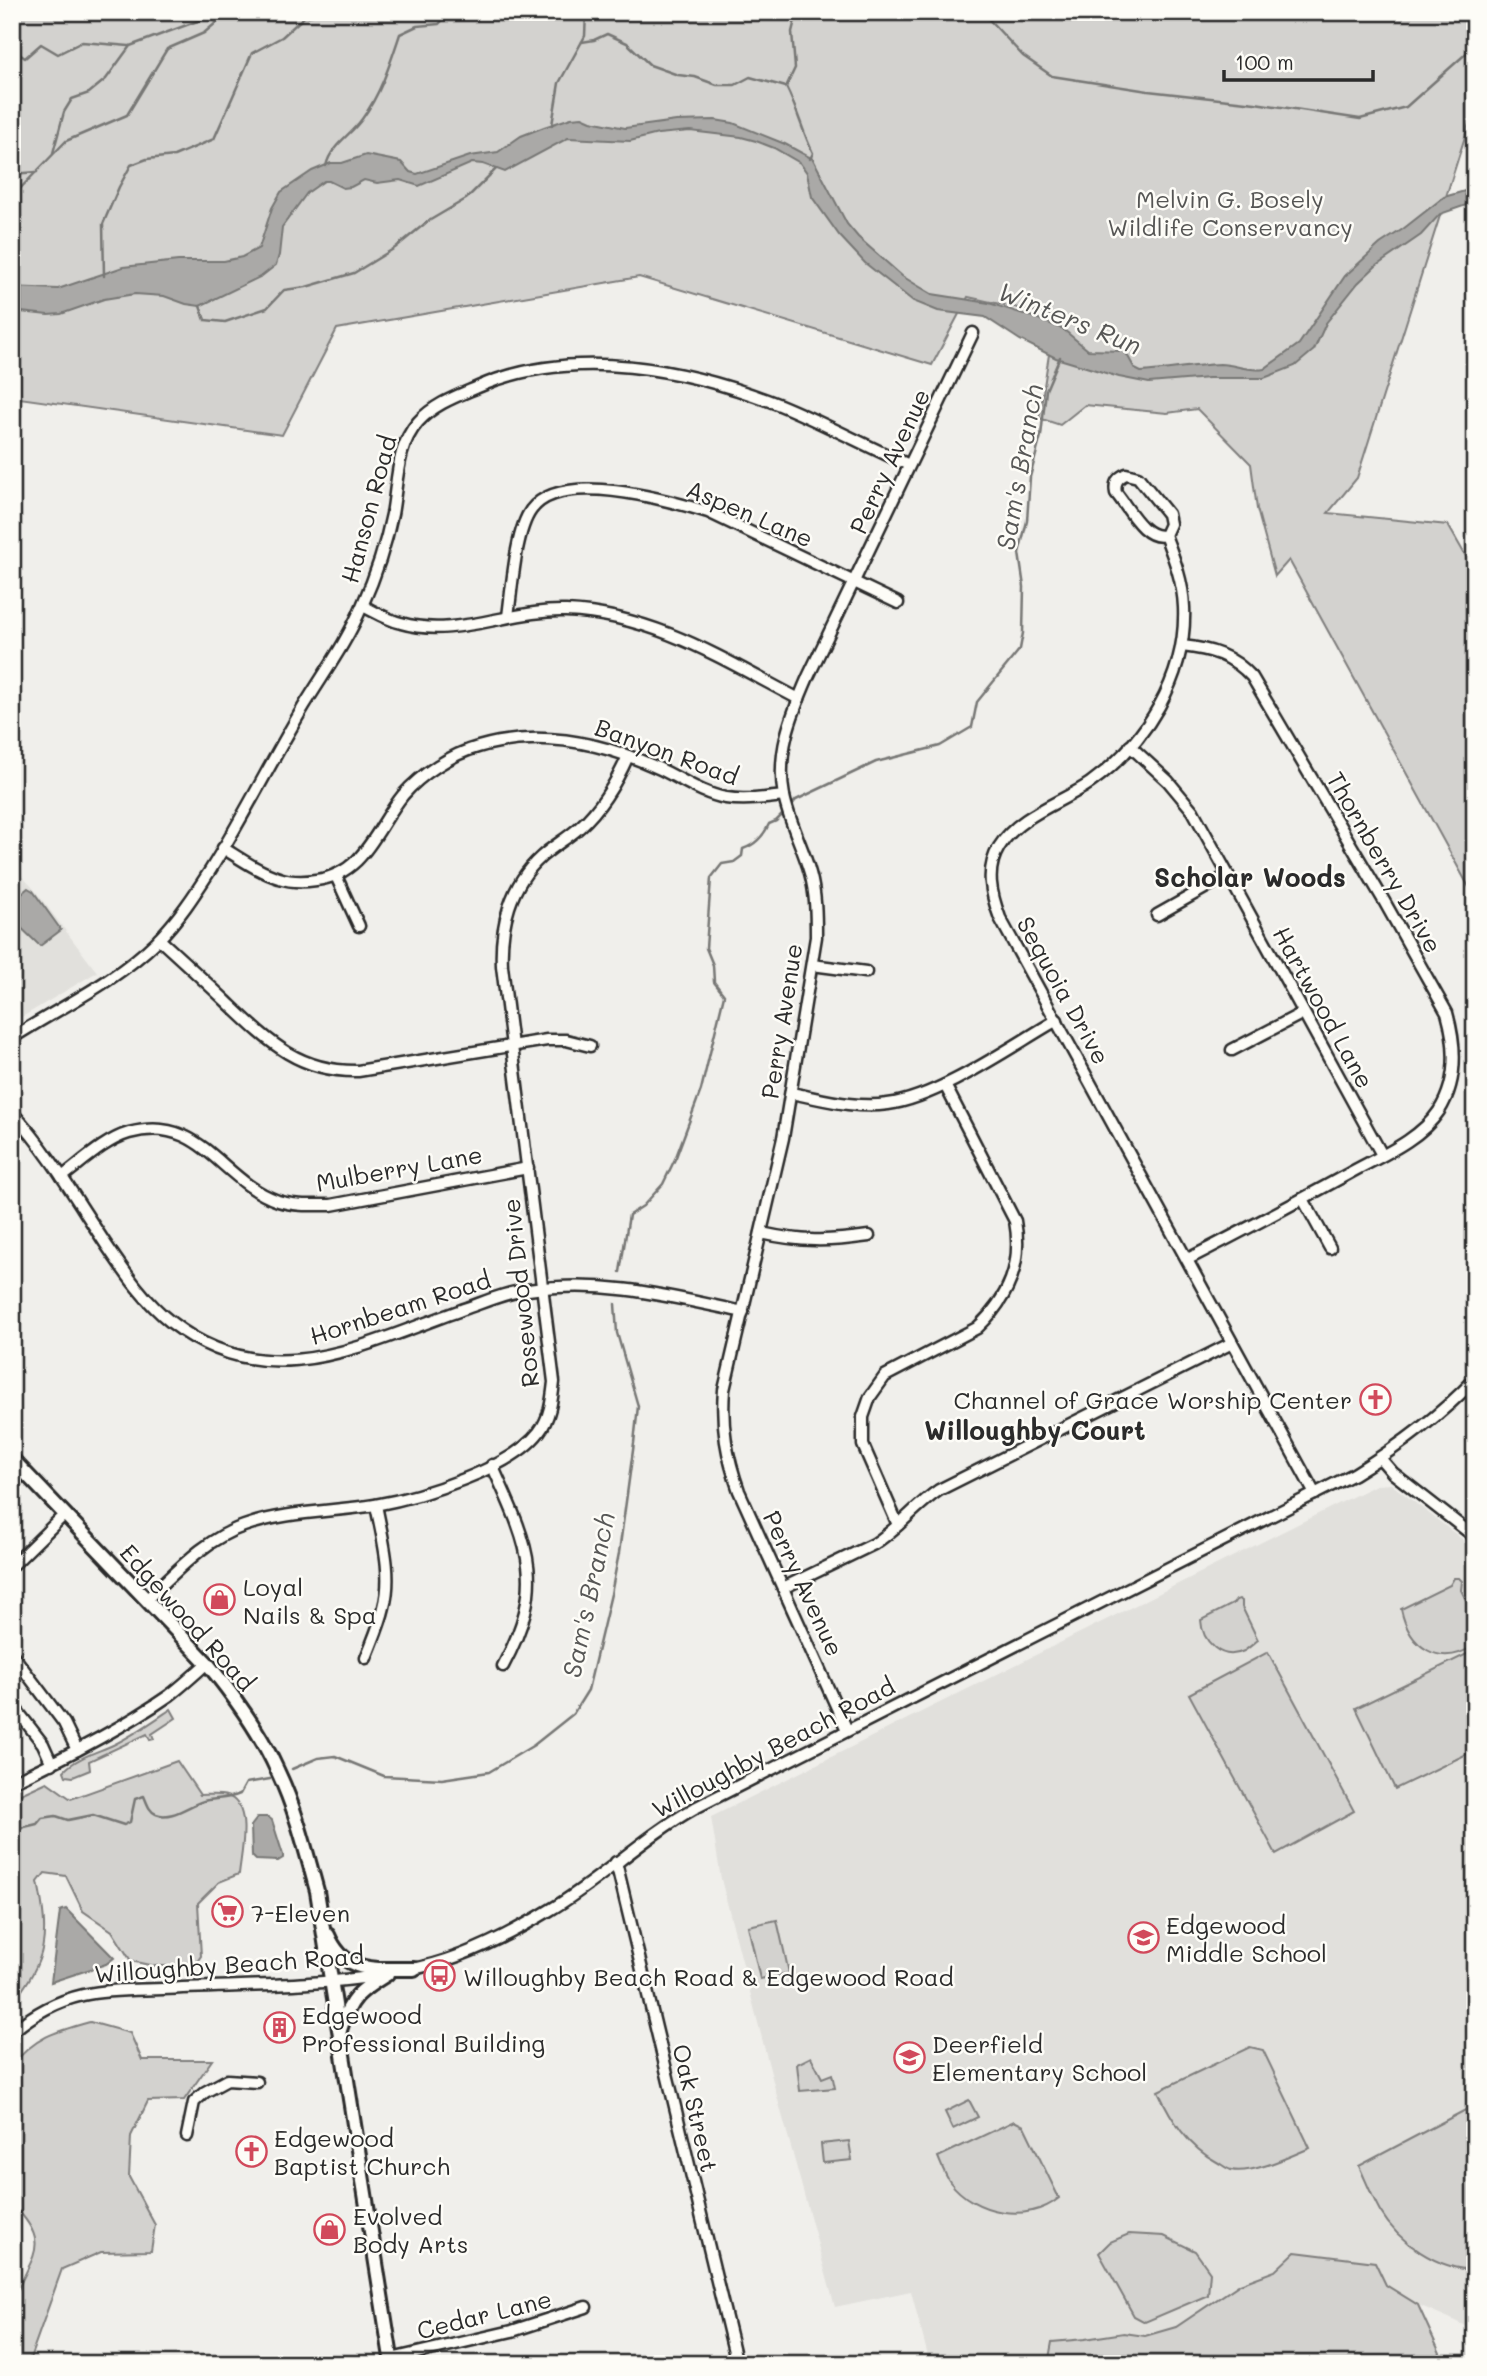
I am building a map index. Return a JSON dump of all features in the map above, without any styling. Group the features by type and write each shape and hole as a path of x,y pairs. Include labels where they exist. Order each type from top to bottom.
{"main road":[{"name":"Edgewood Road","path":"12,1459 207,1663 256,1731 278,1772 300,1828 317,1891 391,2361"},
{"path":"322,1918 333,1947 353,1965 414,1969"},
{"path":"339,2034 346,2011 355,1996 387,1974"}],"street":[{"name":"Perry Avenue","path":"847,1730 738,1491 728,1460 722,1411 724,1390 780,1151 816,937 810,874 784,796 782,769 786,731 973,333"},
{"name":"Hanson Road","path":"12,1038 103,985 126,968 159,939 191,900 304,706 341,648 363,606 392,514 399,464 408,435 426,413 442,402 494,380 535,370 581,365 647,368 687,376 780,405 909,465"},
{"name":"Sequoia Drive","path":"1166,535 1159,537 1150,534 1116,493 1115,486 1120,476 1126,474 1138,477 1165,509 1170,524 1166,535 1182,590 1182,646 1169,687 1159,706 1145,729 1112,766 1013,830 994,856 990,884 992,898 1000,918 1315,1494"},
{"name":"Aspen Lane","path":"508,616 526,520 540,502 562,492 612,491 679,504 708,513 898,603"},
{"path":"363,606 402,623 420,626 453,626 535,612 566,611 631,621 656,627 691,642 799,699"},
{"name":"Thornberry Drive","path":"1182,646 1214,651 1240,665 1252,677 1447,1013 1453,1033 1454,1059 1450,1085 1443,1104 1421,1130 1303,1199 1188,1259"},
{"name":"Banyon Road","path":"223,848 276,877 290,881 336,876 358,862 368,851 397,804 419,780 475,747 525,738 551,738 594,744 723,798 744,800 784,796"},
{"name":"Hartwood Lane","path":"1130,746 1188,804 1382,1155"},
{"name":"Rosewood Drive","path":"148,1599 187,1561 223,1534 272,1518 376,1505 410,1496 474,1475 515,1453 540,1432 547,1418 554,1382 502,952 506,915 531,867 580,827 599,805 628,756"},
{"path":"1157,915 1228,875"},
{"path":"336,876 359,926"},
{"path":"159,939 269,1042 301,1061 324,1068 358,1071 547,1040 566,1040 590,1046"},
{"path":"813,965 866,972"},
{"path":"1232,1050 1303,1013"},
{"path":"791,1093 865,1105 916,1098 1056,1020"},
{"path":"898,1525 863,1445 863,1416 870,1396 877,1385 891,1373 977,1328 989,1317 1007,1292 1017,1264 1015,1221 945,1084"},
{"name":"Hornbeam Road","path":"12,1112 62,1177 148,1302 173,1324 203,1342 234,1354 287,1361 311,1360 344,1353 509,1294 570,1285 617,1287 743,1312"},
{"name":"Mulberry Lane","path":"62,1177 110,1143 127,1134 149,1130 185,1135 220,1159 237,1178 254,1189 277,1200 306,1205 331,1205 528,1168"},
{"path":"1303,1199 1330,1248"},
{"path":"761,1233 805,1241 869,1236"},
{"path":"783,1588 874,1544 914,1508 939,1490 1232,1343"},
{"name":"Willoughby Beach Road","path":"12,2032 33,2015 58,2003 95,1993 332,1983 414,1969 473,1950 551,1910 671,1821 1315,1494 1380,1458 1442,1412 1475,1379"},
{"path":"1380,1458 1393,1473 1475,1537"},
{"path":"492,1465 520,1526 530,1571 527,1608 521,1630 503,1666"},
{"path":"366,1658 385,1605 386,1593 387,1576 376,1505"},
{"path":"12,1566 65,1514"},
{"path":"12,1654 64,1723 77,1750"},
{"path":"12,1782 52,1764 155,1705 207,1663"},
{"path":"12,1704 43,1744 52,1764"},
{"name":"Oak Street","path":"616,1862 737,2364"},
{"path":"187,2136 194,2102 205,2092 227,2080 257,2082"},
{"name":"Cedar Lane","path":"391,2361 512,2331 586,2307"}],"shaded area":[{"path":"582,117 625,128 676,121 715,120 733,123 785,144 813,159 847,224 902,276 932,294 989,303 1036,318 1063,329 1088,350 1125,351 1135,369 1141,372 1220,364 1264,369 1299,344 1345,276 1380,244 1444,197 1475,188 1475,202 1440,214 1421,235 1376,266 1358,283 1326,323 1314,350 1295,366 1264,378 1209,378 1149,383 1119,377 1056,358 1020,340 985,317 938,311 913,301 865,263 839,235 812,197 807,173 800,163 756,141 690,131 658,134 630,141 568,138 505,172 472,163 419,186 400,180 377,183 364,180 343,188 324,181 307,193 282,227 276,265 262,276 200,306 164,296 135,294 104,299 61,314 12,311 12,287 58,289 123,267 178,261 224,261 242,257 259,248 272,208 281,192 312,171 331,163 342,163 366,155 401,162 410,172 417,174 470,156 498,152 521,136 571,118"},
{"path":"12,866 33,888 97,972 12,1023"},
{"path":"28,888 61,930 40,946 12,919 12,901"},
{"path":"1391,1484 1475,1549 1475,2331 1295,2252 1275,2271 1240,2284 1176,2327 1145,2336 1124,2333 1052,2342 1048,2364 930,2364 911,2291 835,2307 721,1879 711,1817 1376,1485"},
{"path":"258,1817 272,1820 283,1855 278,1861 256,1860 252,1856 251,1826"},
{"path":"66,1909 114,1958 106,1964 51,1982 60,1911"}],"green space":[{"name":"Melvin G. Bosely Wildlife Conservancy","path":"12,12 1475,12 1475,105 1357,478 1328,513 1448,525 1468,560 1475,559 1475,898 1289,560 1275,576 1257,509 1251,464 1197,409 1167,413 1085,405 1060,425 1039,418 1055,316 968,297 932,365 639,277 337,329 282,435 12,397"},
{"path":"1454,1578 1462,1581 1461,1590 1475,1618 1475,1645 1462,1652 1438,1654 1418,1643 1405,1622 1401,1609 1450,1585"},
{"path":"1239,1599 1258,1640 1244,1651 1228,1654 1209,1642 1201,1620"},
{"path":"1475,1650 1475,1750 1395,1789 1356,1708"},
{"path":"1268,1652 1354,1811 1276,1854 1189,1694"},
{"path":"171,1709 176,1718 152,1734 154,1739 150,1740 147,1734 89,1761 90,1770 73,1777 66,1776 64,1771 74,1762 128,1737"},
{"path":"177,1761 200,1795 230,1797 239,1805 242,1814 243,1845 239,1874 219,1882 198,1903 201,1956 194,1966 154,1966 131,1961 112,1931 83,1911 66,1876 45,1873 38,1882 44,1918 43,1947 33,1974 12,2003 12,1798 47,1782 71,1799"},
{"path":"777,1920 789,1973 760,1979 748,1926"},
{"path":"90,2022 130,2033 142,2060 212,2060 184,2100 148,2101 131,2136 129,2177 155,2225 151,2251 101,2252 62,2269 28,2364 12,2364 13,2304 36,2243 25,2219 12,2204 12,2066 29,2048 47,2036"},
{"path":"1250,2047 1263,2050 1310,2148 1282,2160 1239,2171 1231,2170 1197,2149 1175,2122 1158,2091"},
{"path":"811,2057 822,2078 832,2074 835,2088 800,2091 797,2064"},
{"path":"969,2100 978,2117 953,2129 945,2112"},
{"path":"1475,2105 1475,2270 1447,2265 1408,2243 1380,2211 1359,2166"},
{"path":"1014,2121 1024,2126 1059,2198 1032,2211 1017,2213 987,2208 960,2193 948,2179 938,2157"},
{"path":"849,2141 852,2160 823,2163 821,2144"},
{"path":"1129,2234 1164,2236 1195,2251 1210,2272 1208,2295 1145,2322 1134,2316 1099,2253 1110,2242"},
{"path":"1295,2252 1375,2262 1386,2285 1418,2305 1445,2364 1048,2364 1052,2342 1124,2333 1145,2336 1176,2327 1240,2284 1275,2271"}],"waterway":[{"path":"12,197 66,141 127,115 167,49 204,33 229,12"},
{"path":"104,276 103,224 131,165 147,159 174,156 214,139 252,53 282,37 304,17 325,12"},
{"path":"326,166 332,152 357,125 375,99 400,34 417,26 439,24 450,12"},
{"path":"552,125 559,83 585,36 586,12"},
{"path":"786,87 795,68 792,32 797,12"},
{"path":"982,12 1023,56 1052,76 1360,119 1406,107 1470,50 1475,42"},
{"path":"53,153 64,112 72,99 89,93 106,79 130,46 203,19 221,18"},
{"path":"582,42 607,34 627,43 650,65 678,75 695,77 717,85 735,85 750,77 786,87 813,153 810,159"},
{"path":"12,49 25,58 41,44 58,54 82,42 129,46"},
{"path":"200,306 205,320 225,322 267,308 284,290 306,287 354,273 395,248 427,222 466,199 496,169"},
{"path":"12,174 37,172"},
{"name":"Sam's Branch","path":"791,806 796,800 876,762 940,746 972,727 977,702 1020,649 1024,587 1019,553 1027,521 1030,477 1041,436 1046,390 1060,357"},
{"name":"Sam's Branch","path":"620,1272 629,1215 643,1206 663,1184 676,1157 701,1090 724,995 714,982 713,965 706,948 711,878 722,864 734,862 742,856 743,849 762,836 769,824 784,813"},
{"name":"Sam's Branch","path":"292,1769 318,1758 335,1756 384,1776 442,1779 489,1772 534,1745 573,1714 588,1690 611,1594 638,1406 617,1333 615,1304"},
{"name":"Sam's Branch","path":"12,1830 37,1824 42,1818 56,1816 68,1820 93,1815 124,1825 130,1822 135,1799 144,1796 154,1813 169,1815 202,1801 240,1794 246,1783 270,1779"}],"place":[{"name":"Channel of Grace Worship Center","path":"1375,1399"},
{"name":"Loyal Nails & Spa","path":"220,1600"},
{"name":"7-Eleven","path":"228,1912"},
{"name":"Edgewood Middle School","path":"1143,1938"},
{"name":"Willoughby Beach Road & Edgewood Road","path":"440,1976"},
{"name":"Edgewood Professional Building","path":"279,2028"},
{"name":"Deerfield Elementary School","path":"909,2057"},
{"name":"Edgewood Baptist Church","path":"251,2151"},
{"name":"Evolved Body Arts","path":"330,2229"}],"district":[{"name":"Scholar Woods","path":"1250,877"},
{"name":"Willoughby Court","path":"1035,1430"}],"water label":[{"name":"Winters Run","path":"1070,318"}]}
